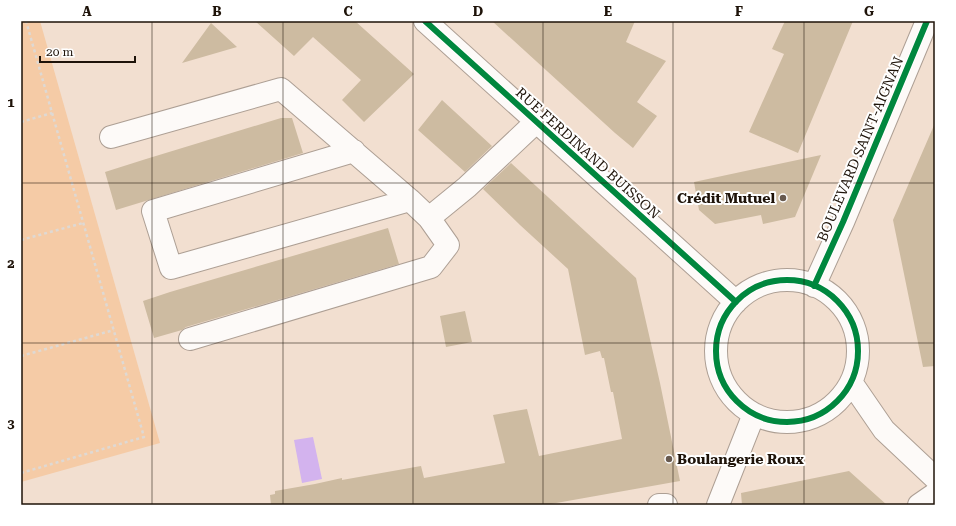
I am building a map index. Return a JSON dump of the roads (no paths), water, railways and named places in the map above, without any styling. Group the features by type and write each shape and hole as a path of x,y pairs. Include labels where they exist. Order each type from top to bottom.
{"street":[{"name":"RUE FERDINAND BUISSON","path":"425,21 736,302"},
{"name":"BOULEVARD SAINT-AIGNAN","path":"814,286 843,222 928,21"},
{"path":"111,137 281,89 410,200 429,218 448,245 431,267 190,339"},
{"path":"429,218 467,186 536,122"},
{"path":"354,151 153,211 170,268 410,200"},
{"path":"795,280 814,286 824,290 844,308 850,317 856,335 858,353 851,382 839,400 832,406 811,418 784,422 764,418 754,414 744,407 729,392 717,366 716,349 719,330 725,317 736,302 749,290 761,285 795,280"},
{"path":"851,382 884,430 935,478"},
{"path":"718,505 754,414"},
{"path":"919,505 935,494"},
{"path":"659,505 666,505"}],"place":[{"name":"Crédit Mutuel","path":"783,198"},
{"name":"Boulangerie Roux","path":"669,459"}]}
